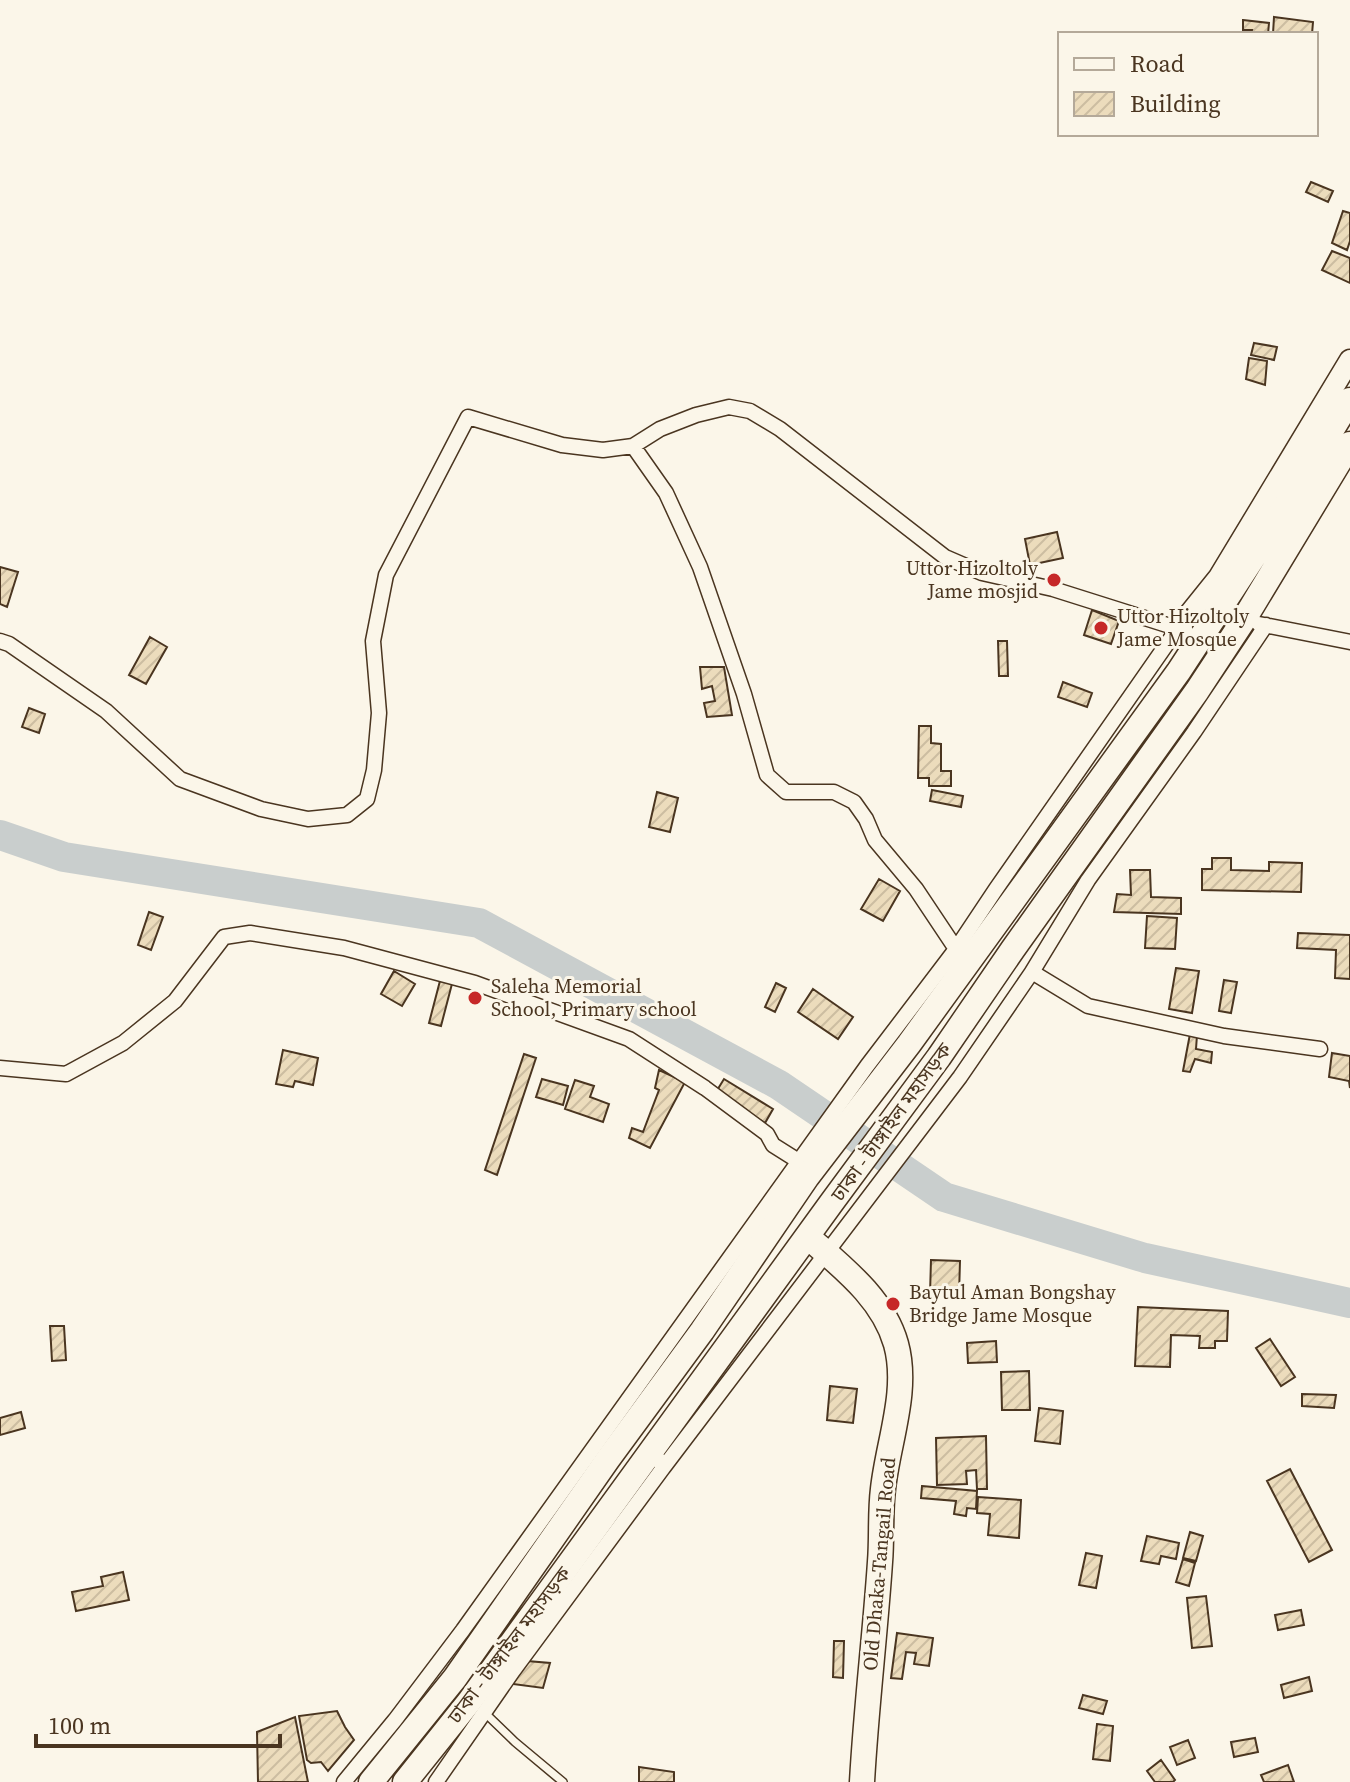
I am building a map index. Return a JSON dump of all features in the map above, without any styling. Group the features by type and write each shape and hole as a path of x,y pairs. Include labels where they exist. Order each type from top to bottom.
{"highway":[{"name":"ঢাকা - টাঙ্গাইল মহাসড়ক","path":"371,1782 455,1678 702,1331 803,1170 909,1044 1151,710 1264,541 1350,400"},
{"name":"ঢাকা - টাঙ্গাইল মহাসড়ক","path":"405,1782 658,1459 832,1202 939,1057 1197,691 1255,623 1350,444"},
{"name":"Old Dhaka-Tangail Road","path":"808,1237 872,1297 891,1332 900,1362 900,1381 882,1491 880,1560 862,1782"}],"main road":[{"path":"1178,628 1219,577 1350,360"}],"street":[{"path":"0,641 9,644 106,711 180,779 261,809 308,819 347,815 367,799 374,770 379,713 373,641 386,575 468,417 562,445 603,450 633,446 660,429 696,415 729,407 750,411 780,429 945,557 982,573 1053,589 1202,636"},
{"path":"633,446 666,493 700,567 744,694 767,775 786,792 834,792 854,802 875,840 916,889 956,949"},
{"path":"436,1782 658,1459 827,1253 960,1077 1032,972 1088,880 1194,732 1255,623 1350,642"},
{"path":"344,1782 463,1630 803,1170 867,1066 956,949 1178,628"},
{"path":"0,1068 66,1074 123,1043 175,1001 224,937 250,933 344,948 475,983 629,1039 705,1088 767,1134 773,1145 803,1170"},
{"path":"1032,972 1088,1006 1224,1036 1320,1049"}],"lane":[{"path":"485,1713 563,1782"}],"building":[{"path":"1274,17 1313,22 1312,32 1273,32"},
{"path":"1243,20 1269,23 1268,32 1243,30"},
{"path":"1311,182 1333,191 1328,202 1306,192"},
{"path":"1343,211 1350,213 1347,250 1332,243"},
{"path":"1332,251 1350,258 1350,283 1322,270"},
{"path":"1254,343 1277,347 1274,360 1251,355"},
{"path":"1249,358 1267,361 1265,385 1246,379"},
{"path":"1057,532 1063,558 1030,565 1025,539"},
{"path":"0,567 18,572 7,607 0,604"},
{"name":"Uttor Hizoltoly Jame Mosque","path":"1092,610 1119,621 1111,644 1084,635"},
{"path":"150,637 167,647 146,684 129,675"},
{"path":"998,641 1007,641 1008,676 999,676"},
{"path":"700,667 724,667 732,715 707,717 704,703 715,701 712,686 702,689"},
{"path":"1063,682 1092,693 1087,707 1058,697"},
{"path":"29,708 45,714 39,733 22,727"},
{"path":"919,726 931,726 931,743 941,744 941,771 951,771 951,786 929,786 929,778 918,778"},
{"path":"932,790 963,796 961,807 930,801"},
{"path":"657,792 678,798 670,832 649,827"},
{"path":"1212,858 1231,858 1231,870 1269,871 1269,862 1302,863 1301,892 1202,890 1202,869 1212,869"},
{"path":"1130,870 1150,870 1151,897 1181,898 1181,914 1114,912 1117,894 1131,895"},
{"path":"879,879 900,891 883,921 861,909"},
{"path":"149,912 163,917 151,950 138,945"},
{"path":"1147,916 1177,918 1175,949 1145,948"},
{"path":"1298,933 1350,935 1350,979 1335,978 1336,950 1297,948"},
{"path":"1176,968 1199,971 1192,1013 1169,1009"},
{"path":"394,971 415,984 402,1006 381,994"},
{"path":"441,977 453,980 441,1026 429,1023"},
{"path":"1224,980 1237,982 1231,1013 1219,1011"},
{"path":"776,983 786,988 775,1012 765,1007"},
{"path":"813,989 853,1017 838,1039 798,1012"},
{"path":"1190,1034 1197,1035 1196,1049 1212,1052 1211,1063 1195,1059 1190,1072 1183,1071"},
{"path":"283,1050 318,1058 313,1085 295,1081 293,1087 276,1084"},
{"path":"1332,1053 1350,1056 1350,1088 1349,1081 1329,1077"},
{"path":"524,1054 536,1058 497,1175 485,1170"},
{"path":"659,1070 685,1082 650,1148 629,1138 632,1128 643,1132 659,1090 655,1088"},
{"path":"542,1079 568,1086 563,1105 536,1097"},
{"path":"724,1079 773,1109 765,1123 716,1092"},
{"path":"575,1080 594,1086 590,1097 609,1104 603,1122 565,1109"},
{"path":"931,1260 960,1261 959,1295 930,1294"},
{"path":"1138,1307 1228,1311 1227,1341 1215,1341 1215,1348 1199,1348 1200,1336 1171,1335 1170,1367 1135,1366"},
{"path":"50,1326 64,1326 66,1360 52,1361"},
{"path":"1270,1339 1295,1377 1281,1386 1256,1348"},
{"path":"996,1341 997,1362 968,1363 967,1343"},
{"path":"1029,1371 1030,1410 1002,1410 1001,1372"},
{"path":"830,1386 857,1389 853,1423 827,1420"},
{"path":"1302,1394 1336,1395 1334,1408 1302,1406"},
{"path":"1039,1408 1063,1411 1060,1444 1035,1441"},
{"path":"21,1412 25,1428 0,1435 0,1418"},
{"path":"986,1436 987,1489 977,1489 976,1470 966,1471 967,1484 937,1485 936,1438"},
{"path":"1290,1469 1332,1550 1309,1562 1267,1481"},
{"path":"922,1486 977,1491 976,1509 967,1508 966,1516 954,1514 956,1501 921,1498"},
{"path":"978,1497 1021,1500 1019,1538 988,1535 990,1514 977,1513"},
{"path":"1190,1532 1203,1536 1196,1561 1183,1558"},
{"path":"1147,1536 1179,1543 1176,1559 1161,1556 1159,1564 1141,1561"},
{"path":"1086,1553 1102,1556 1096,1588 1079,1585"},
{"path":"1183,1559 1195,1563 1189,1586 1176,1582"},
{"path":"123,1572 129,1600 76,1611 72,1592 103,1586 101,1577"},
{"path":"1206,1596 1212,1646 1192,1648 1187,1598"},
{"path":"1301,1610 1304,1625 1278,1630 1275,1615"},
{"path":"897,1633 933,1638 929,1666 914,1664 916,1653 906,1652 902,1679 891,1678"},
{"path":"834,1641 844,1641 843,1678 833,1677"},
{"path":"527,1661 550,1663 543,1688 513,1684"},
{"path":"1309,1677 1312,1691 1284,1698 1281,1685"},
{"path":"1083,1695 1107,1701 1103,1714 1079,1708"},
{"path":"337,1711 354,1740 328,1771 321,1762 311,1763 307,1760 299,1716"},
{"path":"295,1717 308,1782 258,1782 257,1732"},
{"path":"1097,1724 1113,1726 1110,1761 1093,1759"},
{"path":"1255,1738 1258,1752 1234,1757 1231,1742"},
{"path":"1188,1740 1195,1758 1177,1765 1170,1747"},
{"path":"1161,1760 1175,1780 1173,1782 1155,1782 1147,1771"},
{"path":"1288,1765 1294,1782 1264,1782 1261,1775"},
{"path":"639,1767 674,1772 674,1782 639,1782"}],"waterway":[{"path":"0,835 64,857 479,923 779,1085 944,1197 1145,1258 1350,1303"}],"place":[{"name":"Uttor Hizoltoly Jame mosjid","path":"1054,580"},
{"name":"Uttor Hizoltoly Jame Mosque","path":"1101,628"},
{"name":"Saleha Memorial School, Primary school","path":"475,998"},
{"name":"Baytul Aman Bongshay Bridge Jame Mosque","path":"893,1304"}]}
